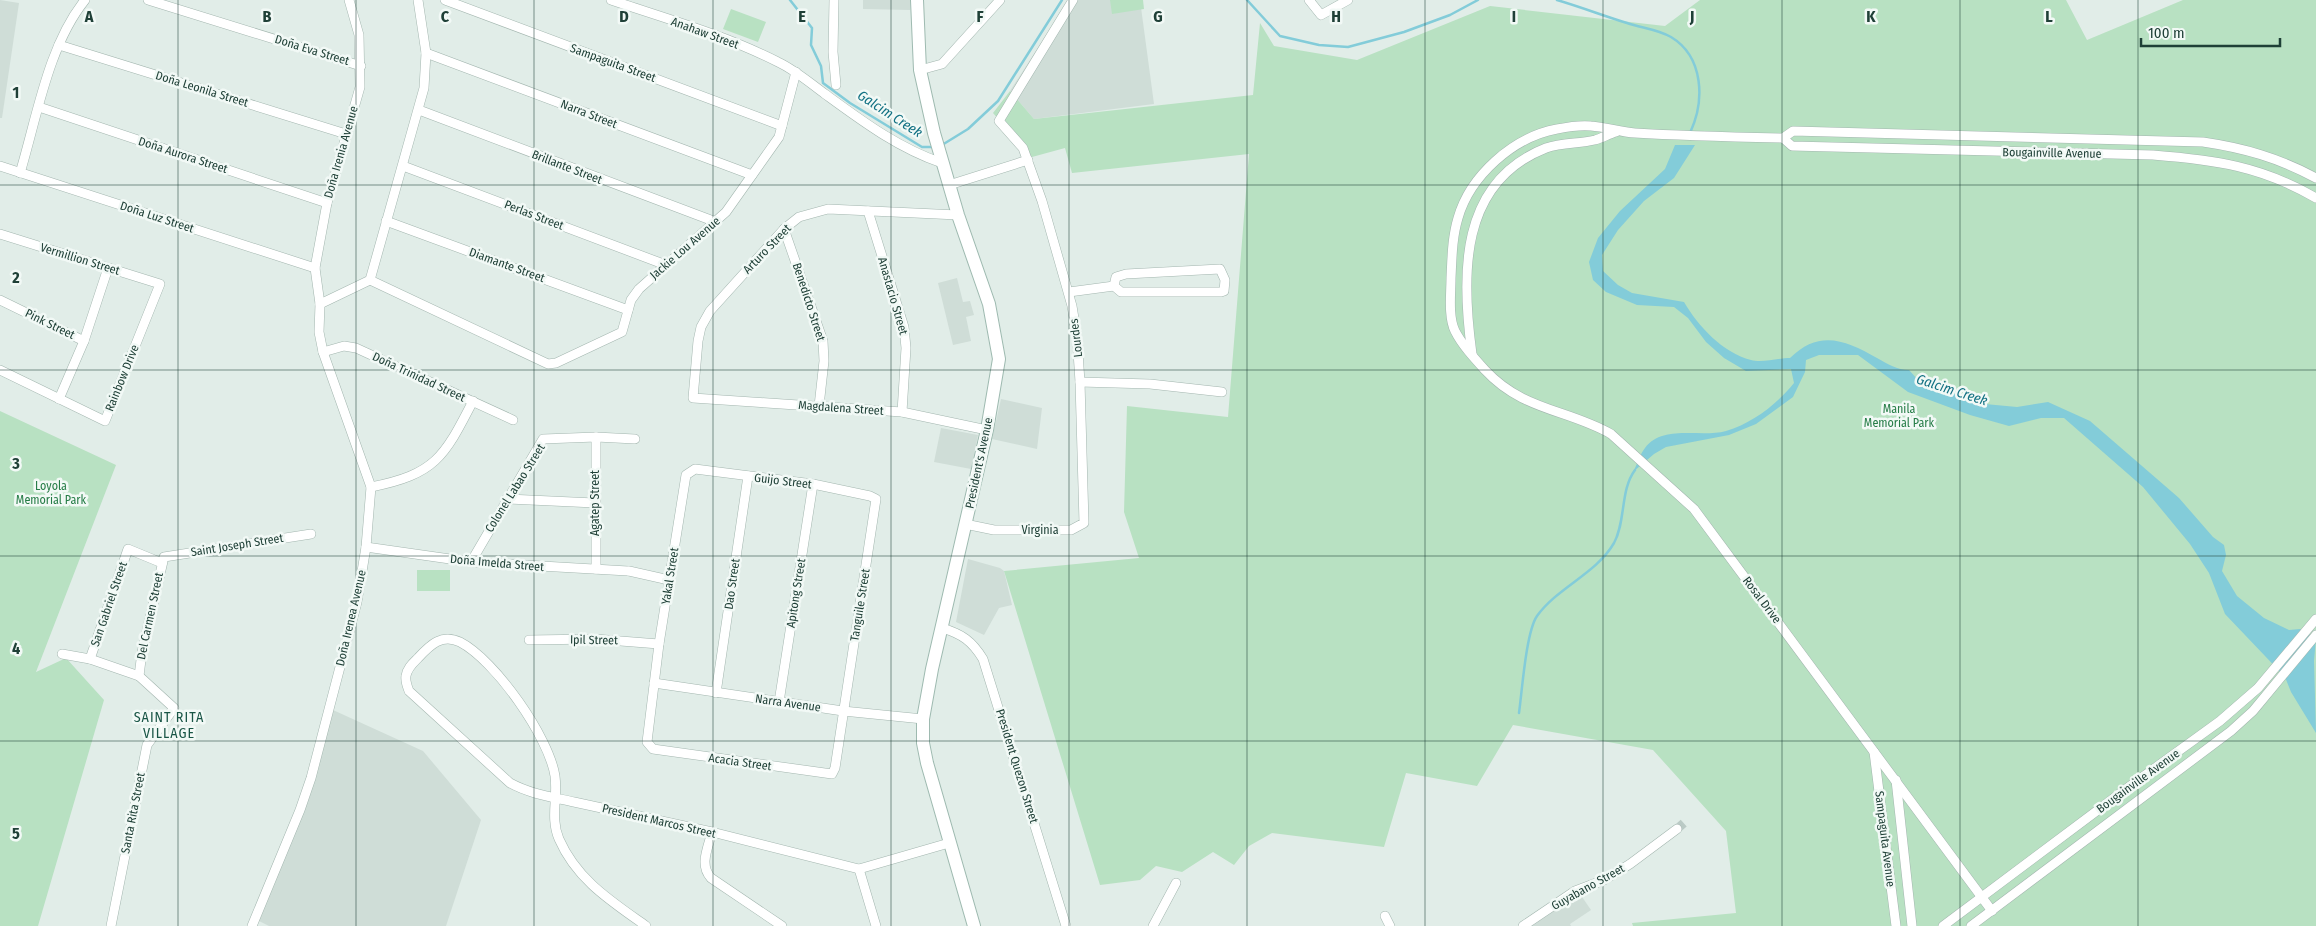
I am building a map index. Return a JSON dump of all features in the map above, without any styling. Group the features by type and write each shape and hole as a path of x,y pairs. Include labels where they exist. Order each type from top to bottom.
{"street":[{"path":"20,173 59,45 65,30 85,0"},
{"name":"Doña Eva Street","path":"148,0 361,66"},
{"name":"Doña Irenia Avenue","path":"320,304 314,268 326,203 360,87 361,66 357,22 349,0"},
{"path":"320,304 370,280 424,88 426,53 418,0"},
{"name":"Sampaguita Street","path":"444,0 782,126"},
{"name":"Anahaw Street","path":"611,0 732,41 796,72"},
{"path":"834,0 832,52 836,85"},
{"name":"President's Avenue","path":"917,0 920,70 934,133 958,215 989,304 996,332 999,358 987,430 923,719 923,743 927,763 974,926"},
{"path":"920,70 942,64 1000,0"},
{"name":"Lourdes","path":"1073,0 998,121 1024,148 1069,292 1077,337 1080,382 1084,523"},
{"path":"1309,0 1321,15 1348,0"},
{"name":"Doña Leonila Street","path":"59,45 346,134"},
{"name":"Narra Street","path":"426,53 752,175"},
{"path":"796,72 874,130 900,145 941,157"},
{"name":"Jackie Lou Avenue","path":"370,280 548,364 556,363 622,332 628,310 639,289 716,222 779,137 796,72"},
{"name":"Doña Aurora Street","path":"39,107 326,203"},
{"name":"Brillante Street","path":"419,110 716,222"},
{"name":"Rosal Drive","path":"1616,132 1591,126 1557,129 1516,146 1491,164 1467,195 1453,239 1453,322 1460,338 1486,372 1511,392 1537,406 1599,427 1611,434 1694,509 1992,910"},
{"name":"Bougainville Avenue","path":"1616,132 1783,138 1793,131 2203,142 2246,149 2276,159 2316,178"},
{"path":"1473,356 1467,286 1470,240 1483,202 1501,177 1546,148 1566,142 1594,140 1616,132"},
{"name":"Bougainville Avenue","path":"1783,138 1792,146 2153,155 2202,159 2273,175 2316,198"},
{"path":"949,186 1028,160"},
{"name":"Doña Luz Street","path":"0,166 314,268"},
{"name":"Perlas Street","path":"403,166 666,264"},
{"name":"Arturo Street","path":"693,398 701,327 710,311 784,229 799,217 828,209 958,215"},
{"name":"Anastacio Street","path":"868,211 904,327 906,348 902,412"},
{"name":"Diamante Street","path":"386,220 628,310"},
{"name":"Benedicto Street","path":"784,229 823,341 824,361 819,406"},
{"name":"Vermillion Street","path":"0,234 160,284"},
{"name":"Pink Street","path":"0,300 84,341 108,268"},
{"path":"1069,292 1114,286 1121,292 1221,292 1224,291 1225,280 1220,269 1145,272 1118,276 1114,286"},
{"name":"Rainbow Drive","path":"0,370 105,421 160,284"},
{"name":"Doña Irenea Avenue","path":"252,926 300,810 311,778 357,602 366,547 372,487 323,352 318,316 320,304"},
{"path":"60,399 84,341"},
{"name":"Doña Trinidad Street","path":"323,352 344,346 356,348 513,420"},
{"path":"1080,382 1150,384 1222,392"},
{"name":"Magdalena Street","path":"693,398 902,412 987,430"},
{"path":"372,487 404,480 424,470 441,456 453,440 473,401"},
{"name":"Colonel Labao Street","path":"470,562 543,440 596,437 635,439"},
{"name":"Agatep Street","path":"596,437 596,569"},
{"name":"Guijo Street","path":"690,470 695,469 813,484 870,496 876,499"},
{"name":"Yakal Street","path":"654,683 686,475 690,470"},
{"name":"Dao Street","path":"716,693 748,476"},
{"name":"Apitong Street","path":"779,702 813,484"},
{"path":"506,499 595,503"},
{"name":"Tanguile Street","path":"843,711 876,499"},
{"name":"Virginia","path":"966,524 994,530 1071,530 1084,523"},
{"name":"Saint Joseph Street","path":"163,560 311,534"},
{"name":"Doña Imelda Street","path":"366,547 470,562 628,571 669,580"},
{"name":"San Gabriel Street","path":"90,659 128,550 163,560"},
{"name":"Del Carmen Street","path":"139,676 142,652 163,560"},
{"name":"Bougainville Avenue","path":"1971,926 2231,731 2253,711 2275,675 2314,622"},
{"name":"President Quezon Street","path":"942,628 959,633 974,644 983,659 1066,926"},
{"name":"Bougainville Avenue","path":"1943,926 2126,789 2220,722 2275,675 2316,635"},
{"name":"President Marcos Street","path":"555,798 555,775 551,762 524,710 504,680 472,650 454,639 445,639 431,644 409,667 406,683 414,697 510,783 524,790 555,798 712,832 859,869"},
{"name":"Ipil Street","path":"529,640 620,640 659,644"},
{"path":"62,654 90,659 139,676"},
{"name":"Santa Rita Street","path":"111,926 147,745 174,708 139,676"},
{"name":"Narra Avenue","path":"654,683 843,711 923,719"},
{"name":"Acacia Street","path":"654,683 647,742 653,749 662,751 832,774 835,768 843,711"},
{"name":"Sampaguita Avenue","path":"1874,752 1896,926"},
{"name":"Sampaguita Avenue","path":"1896,779 1912,926"},
{"path":"555,798 553,809 558,837 575,868 602,896 646,926"},
{"name":"Guyabano Street","path":"1523,926 1575,891 1604,880 1630,864 1677,829"},
{"path":"712,832 704,862 706,872 711,878 782,926"},
{"path":"876,926 859,869 950,843"},
{"path":"1153,926 1176,883"},
{"path":"1385,916 1390,926"}],"shaded area":[{"path":"0,0 19,3 2,118 0,118"},
{"path":"863,0 910,0 910,10 863,9"},
{"path":"1073,0 1140,0 1154,104 1034,119 1010,91 1061,12"},
{"path":"957,278 963,302 970,301 974,315 966,317 971,341 953,345 938,283"},
{"path":"1001,399 1042,408 1037,449 992,439"},
{"path":"941,428 978,435 971,469 934,462"},
{"path":"968,559 1000,568 1004,571 1012,605 999,608 984,635 956,622"},
{"path":"333,710 423,751 481,820 446,926 269,926 257,920 309,799"},
{"path":"1580,894 1591,910 1570,924 1571,926 1531,926"}],"green space":[{"path":"1110,0 1143,0 1144,9 1112,14"},
{"name":"Manila Memorial Park","path":"1700,0 2066,0 2087,40 2183,0 2316,0 2316,926 1633,926 1632,923 1736,913 1726,831 1653,750 1513,725 1477,786 1406,773 1384,847 1272,833 1249,846 1234,865 1213,852 1182,872 1156,866 1140,880 1100,885 1004,571 1139,558 1124,512 1127,406 1228,417 1249,154 1072,173 1065,148 1032,157 993,113 1010,91 1034,119 1253,95 1260,23 1274,46 1357,60 1490,6 1665,26"},
{"path":"731,9 766,22 758,42 723,29"},
{"name":"Loyola Memorial Park","path":"0,411 116,465 36,672 66,658 104,700 38,926 0,926"},
{"path":"417,570 450,570 450,591 417,591"}],"water":[{"path":"1675,145 1695,145 1674,178 1644,201 1618,230 1602,255 1603,271 1618,285 1632,293 1684,302 1696,320 1721,345 1751,360 1790,358 1811,343 1833,340 1854,346 1897,368 1909,370 1920,382 1985,404 2017,407 2048,402 2090,421 2179,498 2213,537 2224,545 2226,555 2222,571 2237,596 2264,618 2289,630 2300,629 2316,638 2314,661 2316,733 2291,692 2285,677 2225,614 2209,573 2190,544 2143,487 2064,418 2041,418 2009,426 1970,415 1908,392 1858,355 1819,355 1806,360 1805,372 1793,397 1756,424 1729,435 1666,447 1654,454 1633,472 1643,450 1662,436 1683,433 1716,433 1736,428 1764,412 1794,383 1791,369 1746,371 1724,358 1706,342 1688,318 1674,307 1637,305 1606,292 1593,280 1589,262 1598,238 1620,211 1665,169"}],"waterway":[{"name":"Galcim Creek","path":"790,0 812,28 811,45 821,66 823,83 850,103 922,147 934,147"},
{"name":"Galcim Creek","path":"942,145 968,129 998,101 1062,0"},
{"name":"Galcim Creek","path":"1247,0 1280,36 1319,45 1348,47 1404,32 1450,15 1478,0"},
{"name":"Galcim Creek","path":"1557,0 1632,25 1660,32 1671,37 1682,46 1690,56 1699,80 1698,107 1690,133"},
{"path":"1519,713 1527,648 1533,624 1546,606 1597,563 1614,543 1618,534 1627,487 1635,470"}],"tunnel":[{"path":"1677,829 1686,821"}],"district":[{"name":"SAINT RITA VILLAGE","path":"169,726"}]}
